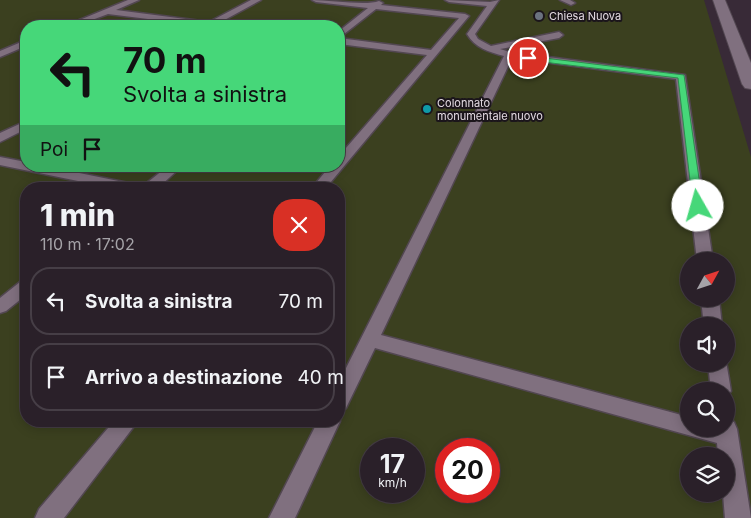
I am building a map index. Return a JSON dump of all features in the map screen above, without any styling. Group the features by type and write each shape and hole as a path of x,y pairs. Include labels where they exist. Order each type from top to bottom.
{"street":[{"path":"719,0 751,84"}],"lane":[{"path":"84,20 135,0"},
{"path":"220,20 257,0"},
{"path":"316,0 491,5"},
{"path":"449,0 491,5"},
{"path":"345,31 380,2 465,16 345,157"},
{"path":"491,5 471,34 475,41 490,49 509,55 681,76 704,252"},
{"path":"106,11 168,20"},
{"path":"490,49 559,35"},
{"path":"345,42 432,53"},
{"path":"0,54 20,46"},
{"path":"345,389 509,55"},
{"path":"0,138 20,127"},
{"path":"0,161 20,165"},
{"path":"54,172 104,182"},
{"path":"157,182 169,172"},
{"path":"324,182 332,172"},
{"path":"0,307 20,291"},
{"path":"369,339 680,424"},
{"path":"48,518 122,427"},
{"path":"282,518 326,427"},
{"path":"728,437 738,518"}],"green space":[{"path":"0,0 704,0 751,157 751,518 0,518"}],"place":[{"name":"Chiesa Nuova","path":"539,16"},
{"name":"Colonnato monumentale nuovo","path":"427,109"}],"route":[{"path":"528,58 681,76 698,206"}]}
